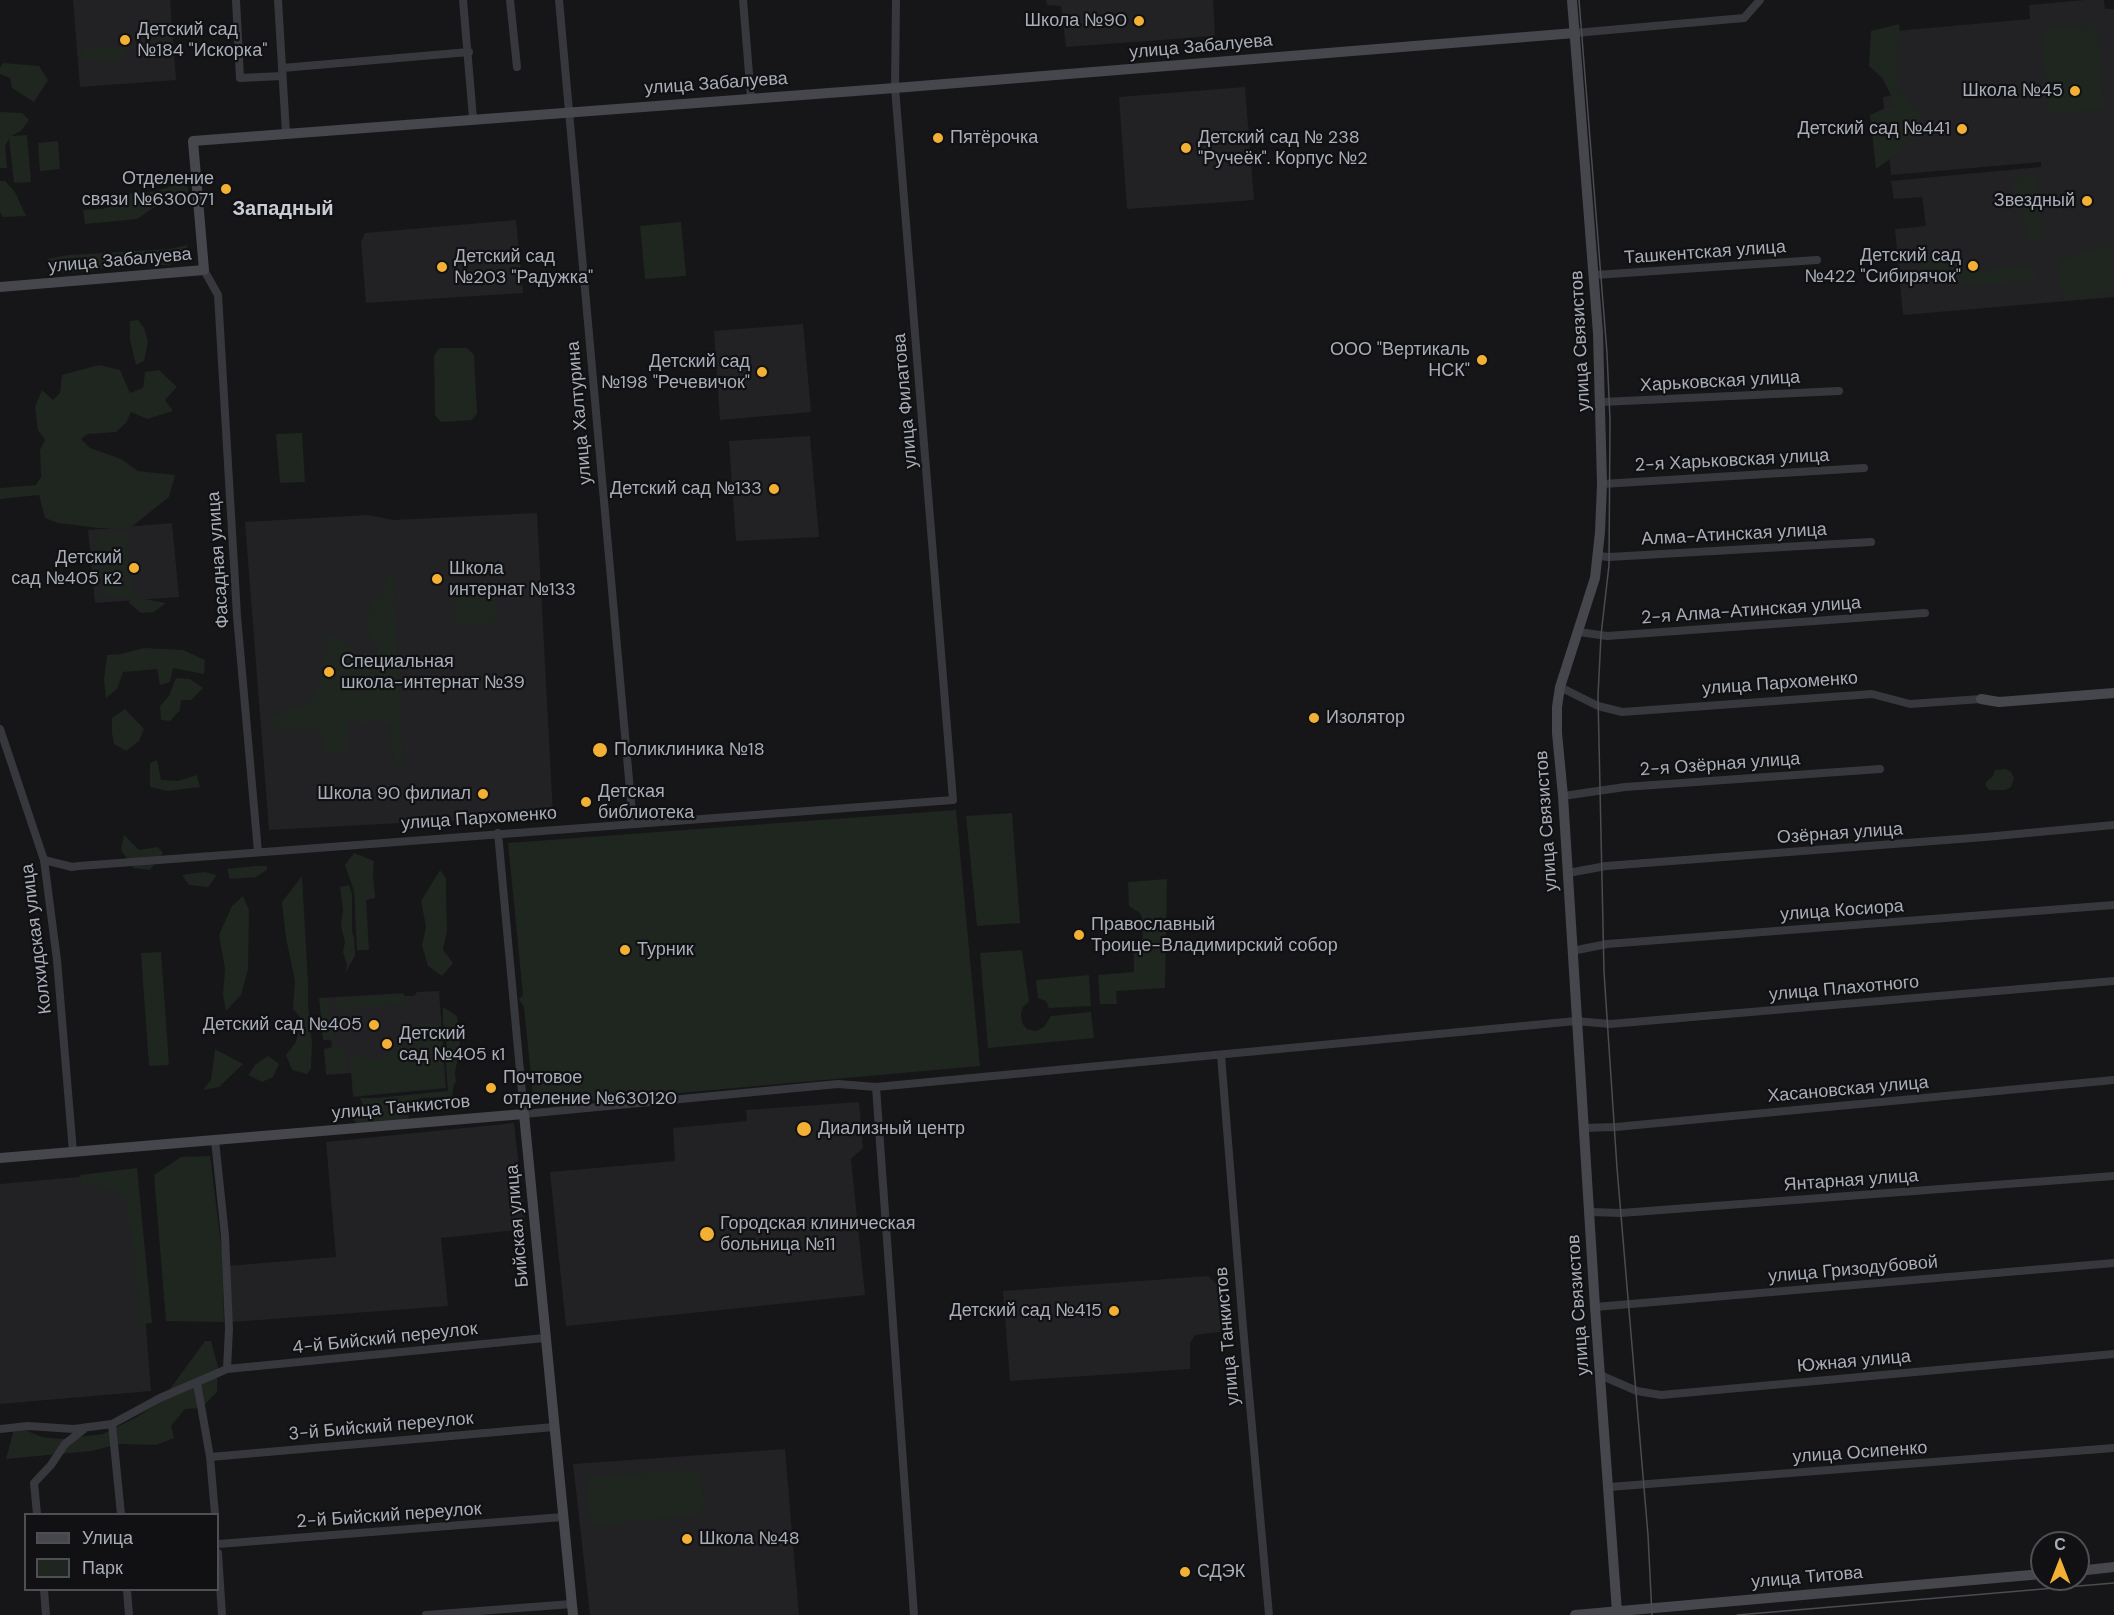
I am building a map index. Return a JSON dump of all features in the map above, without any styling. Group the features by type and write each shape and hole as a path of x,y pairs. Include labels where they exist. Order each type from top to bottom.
{"street":[{"path":"236,0 240,78 469,52"},
{"path":"278,0 286,134"},
{"path":"463,0 473,118"},
{"path":"510,0 517,67"},
{"name":"улица Халтурина","path":"559,0 633,824"},
{"path":"743,0 751,98"},
{"name":"улица Филатова","path":"896,0 895,88 953,800"},
{"name":"улица Связистов","path":"1572,0 1595,275 1602,402 1602,484 1595,578 1560,687 1557,733 1617,1612"},
{"path":"1575,33 1744,18 1760,0"},
{"name":"улица Забалуева","path":"0,287 204,270 193,141 473,118 895,88 1575,33"},
{"name":"Ташкентская улица","path":"1595,275 1817,261"},
{"name":"Фасадная улица","path":"204,270 218,295 237,616 258,852"},
{"name":"Харьковская улица","path":"1602,402 1839,392"},
{"name":"2-я Харьковская улица","path":"1602,484 1864,468"},
{"name":"Алма-Атинская улица","path":"1598,556 1871,542"},
{"name":"2-я Алма-Атинская улица","path":"1579,632 1607,636 1925,613"},
{"name":"улица Пархоменко","path":"1560,687 1598,706 1622,712 1872,694 1910,704 1981,699 1999,702 2114,693"},
{"name":"Колхидская улица","path":"0,729 44,860 57,960 73,1152"},
{"name":"2-я Озёрная улица","path":"1563,796 1625,787 1880,769"},
{"name":"улица Пархоменко","path":"44,860 72,867 953,800"},
{"name":"Озёрная улица","path":"1568,873 1606,866 2114,825"},
{"name":"Бийская улица","path":"498,833 573,1610"},
{"name":"улица Косиора","path":"1572,951 1607,944 2114,905"},
{"name":"улица Плахотного","path":"1576,1021 1610,1024 2114,981"},
{"name":"улица Танкистов","path":"0,1158 838,1084 876,1087 1576,1021"},
{"name":"улица Танкистов","path":"1221,1055 1269,1615"},
{"name":"Хасановская улица","path":"1584,1128 1616,1127 2114,1080"},
{"path":"876,1087 914,1615"},
{"path":"0,1429 28,1426 74,1430 112,1424 160,1398 227,1369 229,1329 225,1236 215,1140"},
{"name":"Янтарная улица","path":"1590,1212 1621,1213 2114,1176"},
{"name":"улица Гризодубовой","path":"1595,1307 2114,1263"},
{"name":"4-й Бийский переулок","path":"227,1369 545,1338"},
{"name":"Южная улица","path":"1600,1375 1637,1391 1661,1395 2114,1354"},
{"path":"198,1383 210,1457 215,1513"},
{"path":"112,1424 122,1513"},
{"name":"3-й Бийский переулок","path":"210,1457 554,1427"},
{"path":"37,1513 34,1483 51,1465 65,1444 85,1428"},
{"name":"улица Осипенко","path":"1609,1487 2114,1448"},
{"name":"2-й Бийский переулок","path":"219,1544 563,1518"},
{"path":"2090,1569 2114,1567"},
{"path":"219,1568 222,1615"},
{"name":"улица Титова","path":"1575,1615 1630,1613 2030,1575"},
{"path":"44,1591 46,1615"},
{"path":"127,1591 129,1615"},
{"path":"426,1615 573,1610"}],"shaded area":[{"name":"Детский сад №184 \"Искорка\"","path":"73,0 170,0 176,80 80,87"},
{"name":"Школа №90","path":"1046,0 1213,0 1215,36 1066,47 1061,6 1047,5"},
{"path":"2104,0 2105,9 2114,9 2114,297 1903,315 1895,229 1926,226 1922,197 1894,199 1891,181 2041,167 2041,162 1891,175 1883,97 1892,95 1884,32 2030,19 2029,5"},
{"name":"Детский сад № 238 \"Ручеёк\". Корпус №2","path":"1245,87 1254,200 1127,209 1119,97"},
{"name":"Детский сад №203 \"Радужка\"","path":"516,220 523,293 366,303 361,242 365,233"},
{"name":"Детский сад №198 \"Речевичок\"","path":"803,324 811,412 720,420 714,331"},
{"name":"Детский сад №133","path":"810,436 819,537 736,541 729,441"},
{"path":"537,513 553,815 269,830 245,522 368,515 393,520"},
{"name":"Детский сад №405 к2","path":"172,523 179,597 95,603 88,530"},
{"name":"Детский сад №405 к1","path":"439,991 446,1088 353,1097 351,1073 326,1075 324,1049 332,1047 331,1040 323,1040 319,998 403,993 405,996 414,996 417,992"},
{"name":"Городская клиническая больница №11","path":"859,1102 863,1148 851,1159 865,1295 566,1326 550,1172 675,1161 673,1128 747,1121 746,1110"},
{"path":"514,1123 526,1229 441,1238 448,1306 232,1322 227,1266 336,1257 326,1142"},
{"path":"134,1172 151,1391 0,1404 0,1184"},
{"name":"Детский сад №415","path":"1208,1276 1221,1288 1227,1331 1195,1335 1190,1343 1190,1369 1010,1381 1003,1291"},
{"name":"Школа №48","path":"785,1449 799,1615 590,1615 573,1464"}],"green space":[{"path":"1899,24 1901,38 1896,50 1899,86 1920,116 1915,131 1898,153 1876,169 1870,115 1895,104 1883,79 1869,66 1871,31"},
{"path":"2097,24 2104,109 2049,114 2042,28"},
{"path":"85,46 126,47 122,58 98,62 79,59"},
{"path":"3,63 39,66 48,80 34,102 12,88 10,78 0,74 0,67"},
{"path":"0,112 22,113 29,120 21,131 11,136 27,135 31,182 14,183 9,139 5,146 7,168 0,168"},
{"path":"58,141 60,169 40,171 38,143"},
{"path":"2037,172 2043,236 2035,241 2027,237 2021,201 2012,191 2016,178"},
{"path":"0,181 5,181 15,192 26,216 3,217 0,212"},
{"path":"187,181 189,198 181,206 159,204 137,219 85,224 83,210 103,209 115,205 92,196 153,192"},
{"path":"681,222 686,276 645,279 640,226"},
{"path":"188,245 183,257 169,265 121,265 85,272 51,273 47,259 69,255 170,249"},
{"path":"2113,245 2114,293 2064,300 2057,265 2062,259"},
{"path":"1923,252 1953,258 1960,268 1971,272 2036,265 2035,280 1974,286 1938,276 1926,278 1921,263"},
{"path":"138,320 144,328 148,341 144,361 136,365 130,340 130,321"},
{"path":"439,348 467,348 474,355 477,414 472,420 441,422 435,415 434,356"},
{"path":"99,365 120,370 130,393 143,388 145,372 159,370 177,387 165,400 173,411 147,419 131,412 126,423 116,432 88,434 81,439 90,448 121,459 138,471 175,475 169,497 130,528 99,528 58,523 45,518 39,495 0,499 0,488 36,485 41,477 40,450 45,440 38,430 35,407 42,390 53,400 60,393 62,375"},
{"path":"302,433 305,482 280,483 276,434"},
{"path":"127,532 132,595 103,597 98,535"},
{"path":"393,570 403,765 395,767 389,726 379,720 365,723 348,720 346,754 324,753 323,739 312,728 281,730 266,718 310,702 325,662 329,633 354,649 366,668 378,651 366,625 371,606"},
{"path":"135,590 139,598 166,603 154,612 141,613 129,603"},
{"path":"495,592 497,623 456,625 454,594"},
{"path":"144,648 183,650 205,660 204,674 173,668 170,682 160,685 157,669 123,672 117,689 106,698 104,680 107,655"},
{"path":"176,678 190,679 203,688 191,700 181,700 180,710 170,721 161,720 160,706 169,696"},
{"path":"125,709 144,729 139,741 126,751 114,744 112,733 112,718"},
{"path":"157,760 161,780 178,781 197,775 200,787 167,791 150,787 150,763"},
{"path":"2006,769 2014,778 2011,787 2005,790 1989,790 1986,782 1993,776 1995,770"},
{"path":"956,810 980,1066 534,1106 524,1007 519,999 523,995 508,843"},
{"path":"1012,813 1020,923 977,926 966,816"},
{"path":"124,835 139,850 158,847 163,853 150,870 133,868 121,850"},
{"path":"354,853 374,861 375,898 366,900 369,950 357,950 354,891 345,865"},
{"path":"267,866 267,870 256,877 230,879 227,869"},
{"path":"440,870 446,878 447,930 443,950 453,963 442,976 428,966 422,945 426,927 421,901"},
{"path":"204,872 217,875 208,887 189,885 182,875"},
{"path":"302,876 312,1044 311,1069 307,1074 292,1070 286,1055 296,1042 300,1026 304,1022 293,1009 295,981 286,938 282,902"},
{"path":"1167,879 1165,988 1116,991 1117,1004 1100,1004 1098,975 1134,972 1134,948 1143,937 1140,913 1129,906 1128,882"},
{"path":"349,885 352,894 352,932 355,956 345,973 347,964 343,952 345,942 341,926 343,910 340,887"},
{"path":"243,896 249,910 248,969 241,995 226,1011 223,995 225,969 219,935 232,906"},
{"path":"1022,950 1029,1002 1023,1007 1022,1023 1027,1029 1036,1031 1044,1027 1051,1016 1091,1012 1094,1038 988,1048 980,953"},
{"path":"161,952 169,1065 149,1066 141,953"},
{"path":"1089,975 1091,1006 1049,1008 1046,1001 1038,998 1036,980"},
{"path":"402,994 405,998 405,1006 340,1010 336,1006 335,998"},
{"path":"328,998 329,1016 334,1022 336,1039 323,1039 320,999"},
{"path":"443,1007 457,1016 460,1046 452,1097 421,1098 410,1104 408,1121 358,1125 353,1119 370,1111 363,1105 360,1098 448,1091"},
{"path":"440,1022 445,1088 354,1096 350,1056 359,1055 364,1059 379,1060 388,1055 394,1047 415,1046 414,1028 419,1023"},
{"path":"345,1047 347,1073 327,1074 324,1049"},
{"path":"215,1049 243,1064 219,1087 203,1090 211,1080"},
{"path":"268,1056 279,1064 273,1077 262,1082 248,1075 256,1064"},
{"path":"210,1156 222,1251 224,1322 166,1321 154,1175 181,1157"},
{"path":"137,1168 152,1323 140,1324 134,1254 126,1201 107,1187 81,1185 80,1175"},
{"path":"205,1341 211,1341 218,1367 217,1392 201,1408 185,1409 171,1426 174,1438 156,1445 120,1444 91,1451 6,1459 15,1426 42,1437 61,1439 103,1434 139,1416 162,1400"},
{"path":"693,1469 702,1475 704,1507 698,1515 598,1525 590,1519 586,1485 593,1477"}],"tram line":[{"path":"1579,0 1607,353 1610,420 1609,565 1601,635 1598,696 1604,972 1617,1168 1648,1535 1652,1615"},
{"path":"1737,1615 2114,1583"}],"place":[{"name":"Школа №90","path":"1139,21"},
{"name":"Детский сад №184 \"Искорка\"","path":"125,40"},
{"name":"Школа №45","path":"2075,91"},
{"name":"Детский сад №441","path":"1962,129"},
{"name":"Пятёрочка","path":"938,138"},
{"name":"Детский сад № 238 \"Ручеёк\". Корпус №2","path":"1186,148"},
{"name":"Отделение связи №630071","path":"226,189"},
{"name":"Звездный","path":"2087,201"},
{"name":"Детский сад №422 \"Сибирячок\"","path":"1973,266"},
{"name":"Детский сад №203 \"Радужка\"","path":"442,267"},
{"name":"ООО \"Вертикаль НСК\"","path":"1482,360"},
{"name":"Детский сад №198 \"Речевичок\"","path":"762,372"},
{"name":"Детский сад №133","path":"774,489"},
{"name":"Детский сад №405 к2","path":"134,568"},
{"name":"Школа интернат №133","path":"437,579"},
{"name":"Специальная школа-интернат №39","path":"329,672"},
{"name":"Изолятор","path":"1314,718"},
{"name":"Поликлиника №18","path":"600,750"},
{"name":"Школа 90 филиал","path":"483,794"},
{"name":"Детская библиотека","path":"586,802"},
{"name":"Православный Троице-Владимирский собор","path":"1079,935"},
{"name":"Турник","path":"625,950"},
{"name":"Детский сад №405","path":"374,1025"},
{"name":"Детский сад №405 к1","path":"387,1044"},
{"name":"Почтовое отделение №630120","path":"491,1088"},
{"name":"Диализный центр","path":"804,1129"},
{"name":"Городская клиническая больница №11","path":"707,1234"},
{"name":"Детский сад №415","path":"1114,1311"},
{"name":"Школа №48","path":"687,1539"},
{"name":"СДЭК","path":"1185,1572"}],"district":[{"name":"Западный","path":"283,210"}]}
